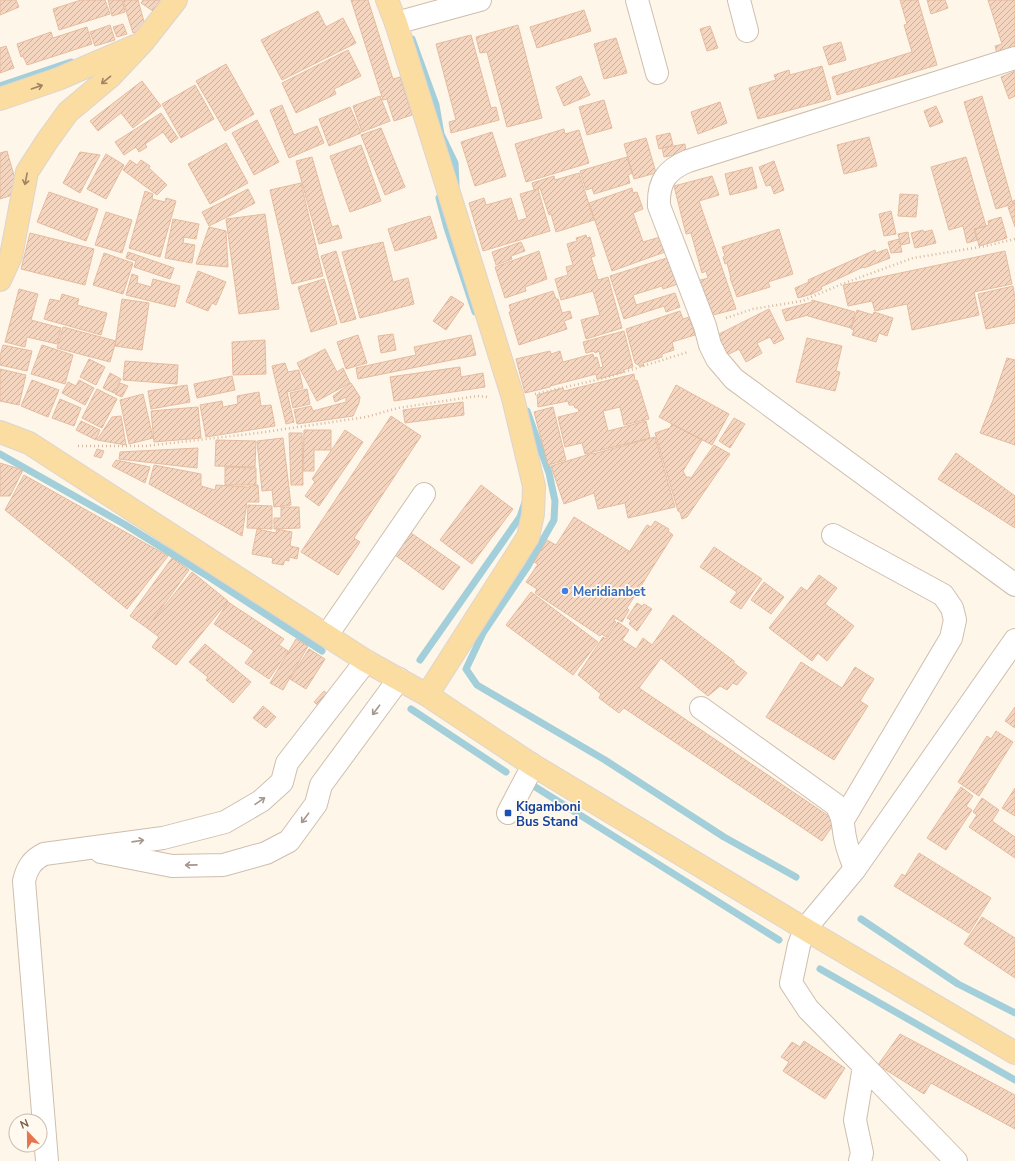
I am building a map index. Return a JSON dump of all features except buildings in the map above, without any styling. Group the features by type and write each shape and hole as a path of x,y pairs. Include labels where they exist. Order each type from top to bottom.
{"main road":[{"path":"0,280 11,256 28,172 47,141 68,112 111,76 143,42 176,0"},
{"path":"388,0 513,398 534,486 533,514 528,538 427,695"},
{"path":"0,99 58,79 143,42"},
{"path":"0,432 29,443 366,661 427,695 531,764 1015,1053"}],"street":[{"path":"396,23 480,0"},
{"path":"637,0 657,73"},
{"path":"739,0 747,31"},
{"path":"1015,58 677,165 668,173 662,183 659,194 659,206 717,359 734,379 1015,585"},
{"path":"328,635 424,494"},
{"path":"833,535 943,595 952,608 955,620 950,638 843,820"},
{"path":"956,1161 808,1010 791,983 805,929 855,869 1015,640"},
{"path":"47,1161 24,881 30,864 36,858 44,854 163,838 225,822 261,801 282,782 287,763 366,661"},
{"path":"85,849 172,866 223,865 266,853 289,841 316,804 321,785 399,679"},
{"path":"701,708 836,805 841,812 846,842 855,869"},
{"path":"508,813 530,771 531,764"},
{"path":"860,1161 862,1153 855,1120 864,1066"}],"path":[{"path":"72,445 146,446 258,433 366,418 398,408 477,396 513,398 606,378 708,335 753,309 802,301 842,284 913,258 986,246 1015,239"}],"waterway":[{"path":"412,39 436,105 441,134 455,163 456,185"},
{"path":"0,86 71,62"},
{"path":"439,198 447,228 475,312"},
{"path":"527,411 549,473 555,501 554,520 528,566 483,633 466,669 477,685 605,760 724,837 796,877"},
{"path":"0,454 124,524 209,577 322,651"},
{"path":"420,660 520,517 525,502"},
{"path":"411,709 506,772"},
{"path":"529,783 779,940"},
{"path":"861,919 958,984 1015,1013"},
{"path":"820,969 1015,1080"}],"place":[{"name":"Meridianbet","path":"565,591"},
{"name":"Kigamboni Bus Stand","path":"508,813"}]}
